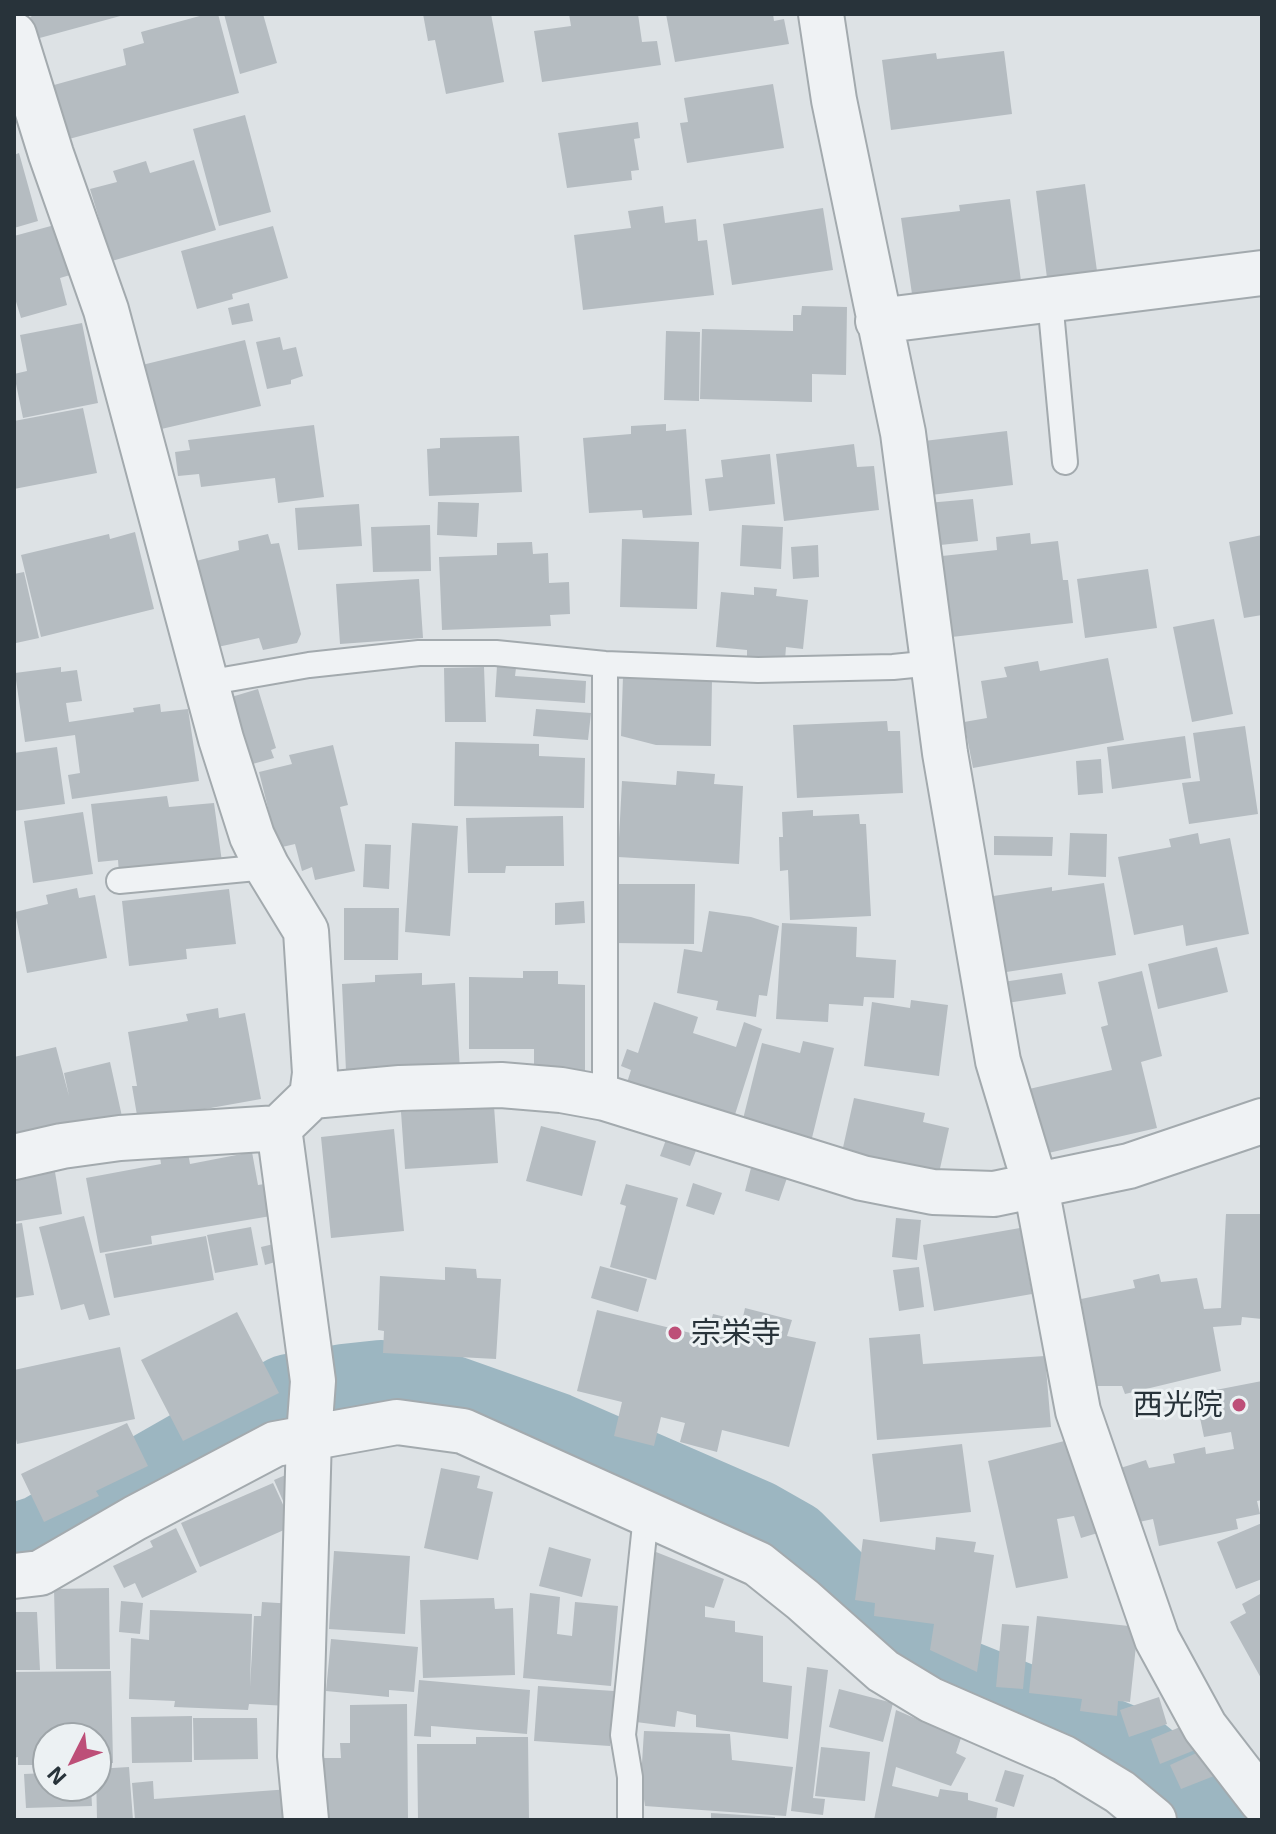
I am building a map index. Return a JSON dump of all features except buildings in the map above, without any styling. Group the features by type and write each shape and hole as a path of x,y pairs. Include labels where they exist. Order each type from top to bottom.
{"street":[{"path":"821,14 834,100 903,433 950,783 998,1061 1036,1187 1078,1411 1157,1639 1205,1727 1262,1801"},
{"path":"14,35 51,154 106,310 206,683 247,822 267,867 306,931 315,1073 312,1096 279,1128 120,1138 14,1157"},
{"path":"878,321 1262,273"},
{"path":"312,1096 400,1088 501,1085 561,1090 605,1098 862,1178 933,1192 994,1194 1129,1166 1262,1121"},
{"path":"279,1128 313,1381 300,1756 306,1820"},
{"path":"14,1576 40,1573 135,1518 275,1444 397,1422 463,1431 758,1564 883,1671 931,1700 1064,1758 1120,1792 1154,1820"}],"lane":[{"path":"1050,300 1065,462"},
{"path":"206,683 309,665 419,653 496,653 605,664 758,670 835,670 933,663"},
{"path":"605,664 605,1098"},
{"path":"119,881 267,867"},
{"path":"630,1820 630,1777 623,1735 646,1515"}],"waterway":[{"path":"14,1548 42,1539 289,1398 381,1384 441,1396 554,1436 754,1523 791,1544 891,1644 946,1677 1127,1750 1192,1803 1242,1820"}],"place":[{"name":"宗栄寺","path":"675,1333"},
{"name":"西光院","path":"1239,1405"}]}
